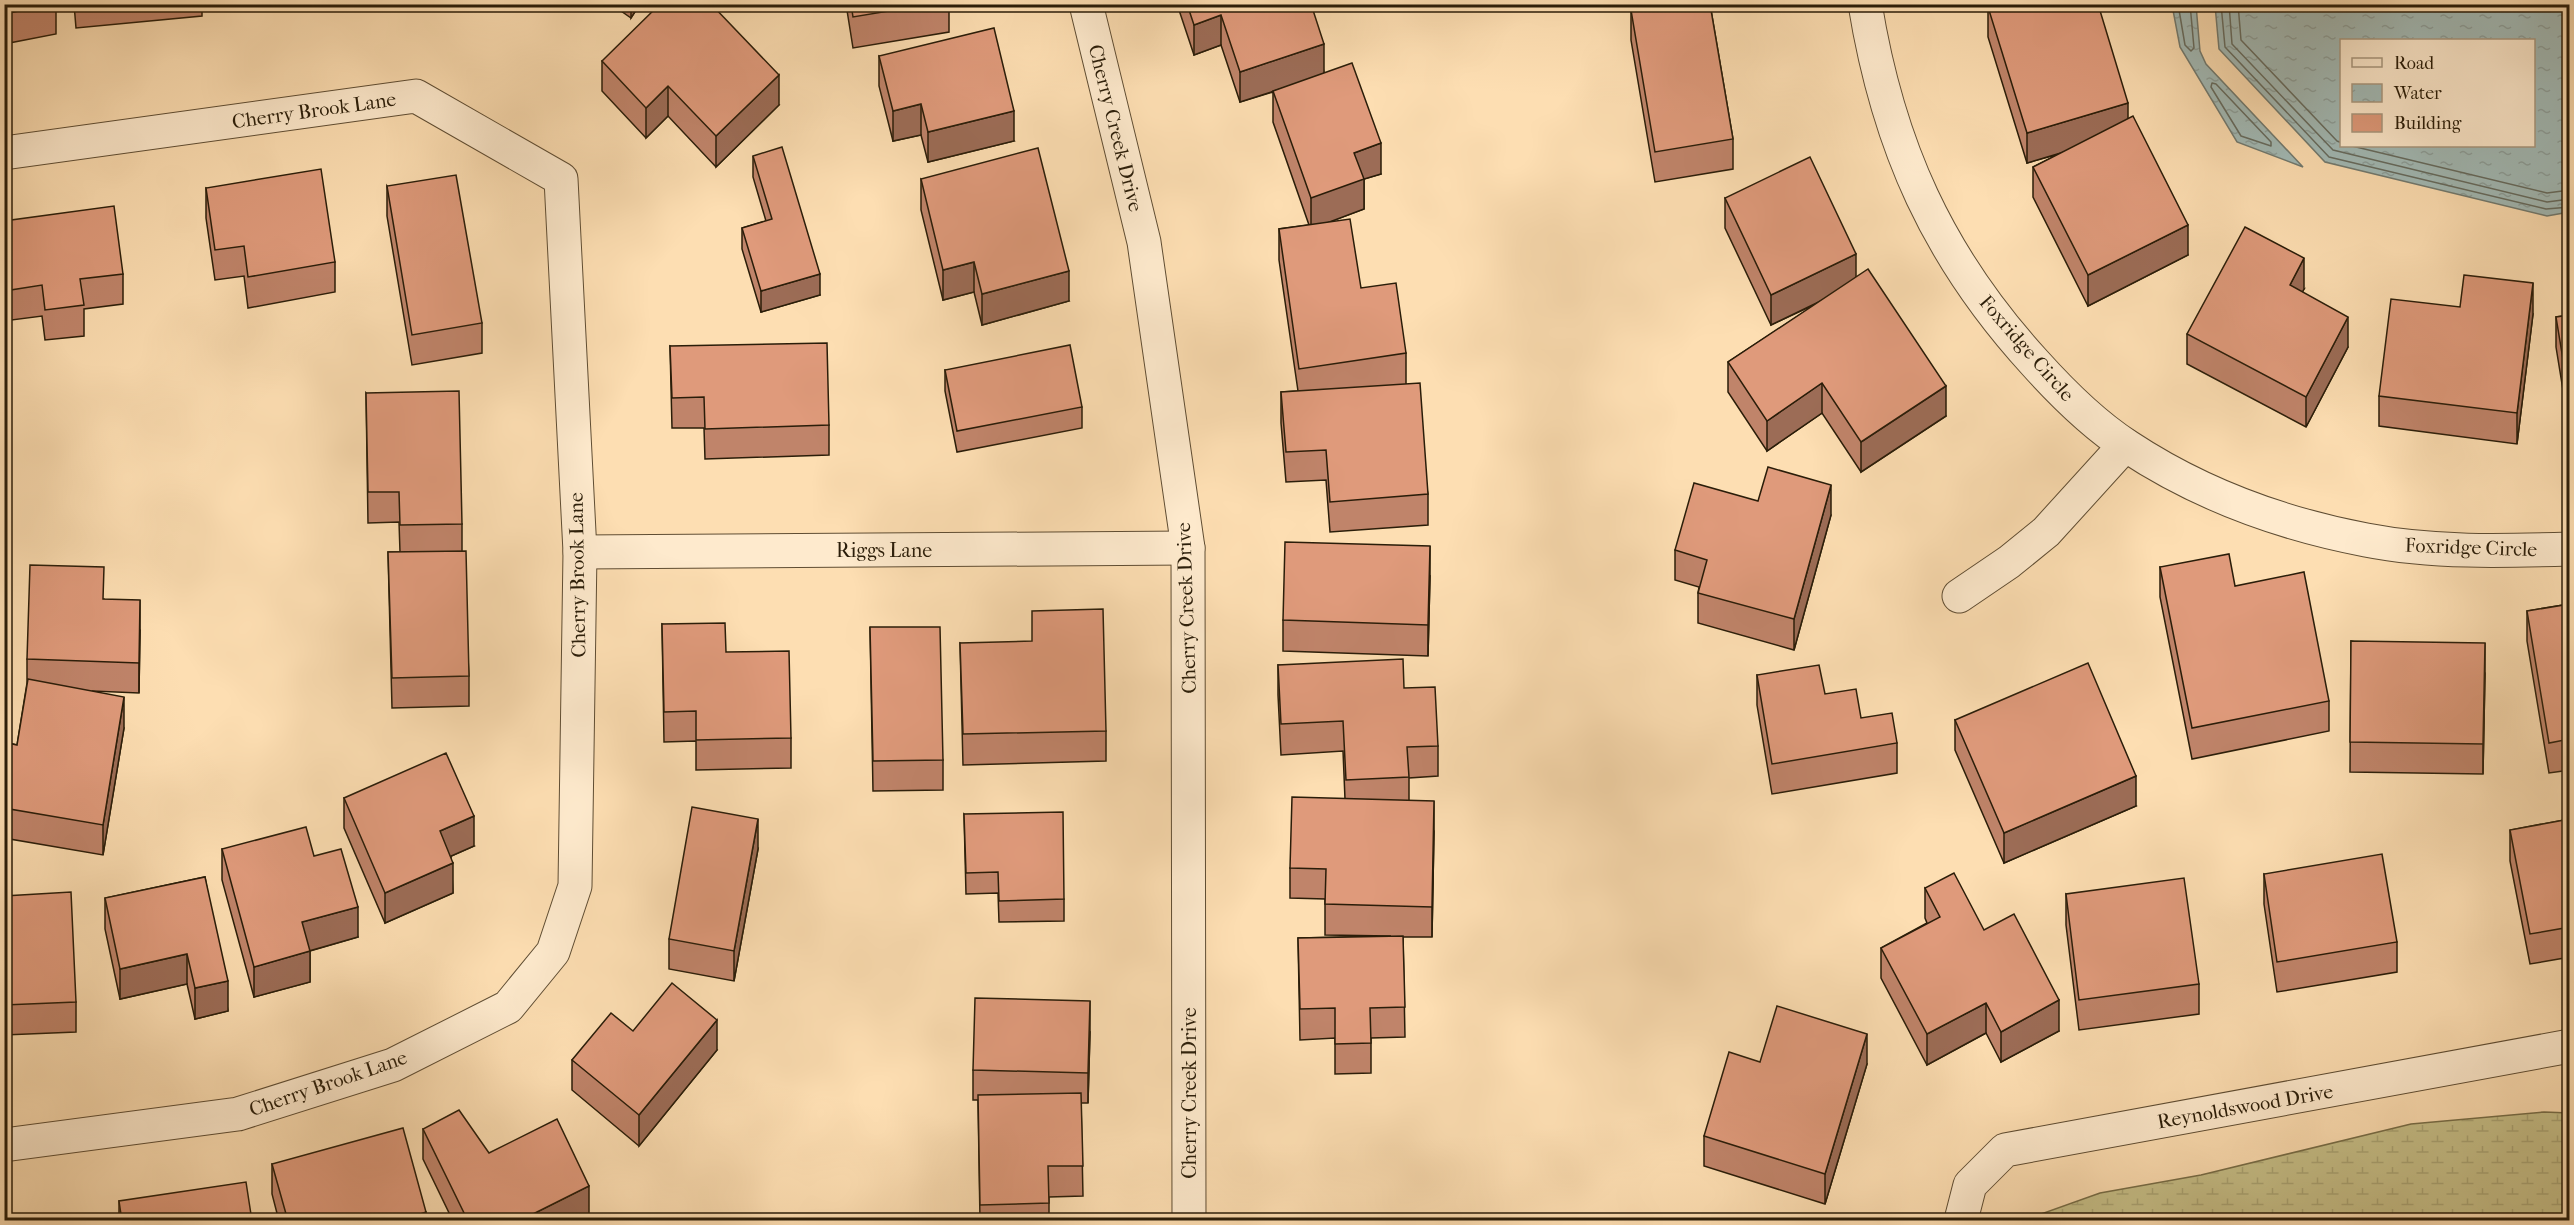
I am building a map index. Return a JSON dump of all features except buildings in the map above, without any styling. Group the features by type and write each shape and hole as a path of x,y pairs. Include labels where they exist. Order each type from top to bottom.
{"street":[{"name":"Cherry Creek Drive","path":"1086,4 1144,242 1188,548 1189,1221"},
{"name":"Foxridge Circle","path":"1865,4 1885,97 1906,162 1929,215 1974,288 2015,340 2064,394 2125,445 2174,474 2230,501 2301,524 2366,540 2430,549 2488,551 2570,549"},
{"name":"Cherry Brook Lane","path":"4,153 416,96 561,179 580,552 575,886 553,952 508,1006 393,1065 238,1114 4,1145"},
{"path":"1959,596 2009,562 2046,532 2125,445"},
{"name":"Riggs Lane","path":"580,552 1188,548"},
{"name":"Reynoldswood Drive","path":"1961,1221 1970,1185 2005,1150 2570,1046"}],"green space":[{"path":"2544,1112 2569,1113 2569,1220 2040,1220 2041,1214 2100,1193 2201,1175 2411,1124"}],"water":[{"path":"2172,5 2196,5 2200,51 2206,64 2303,167 2237,142 2180,47"},
{"path":"2215,5 2569,5 2569,212 2547,216 2325,162 2219,49"}]}
